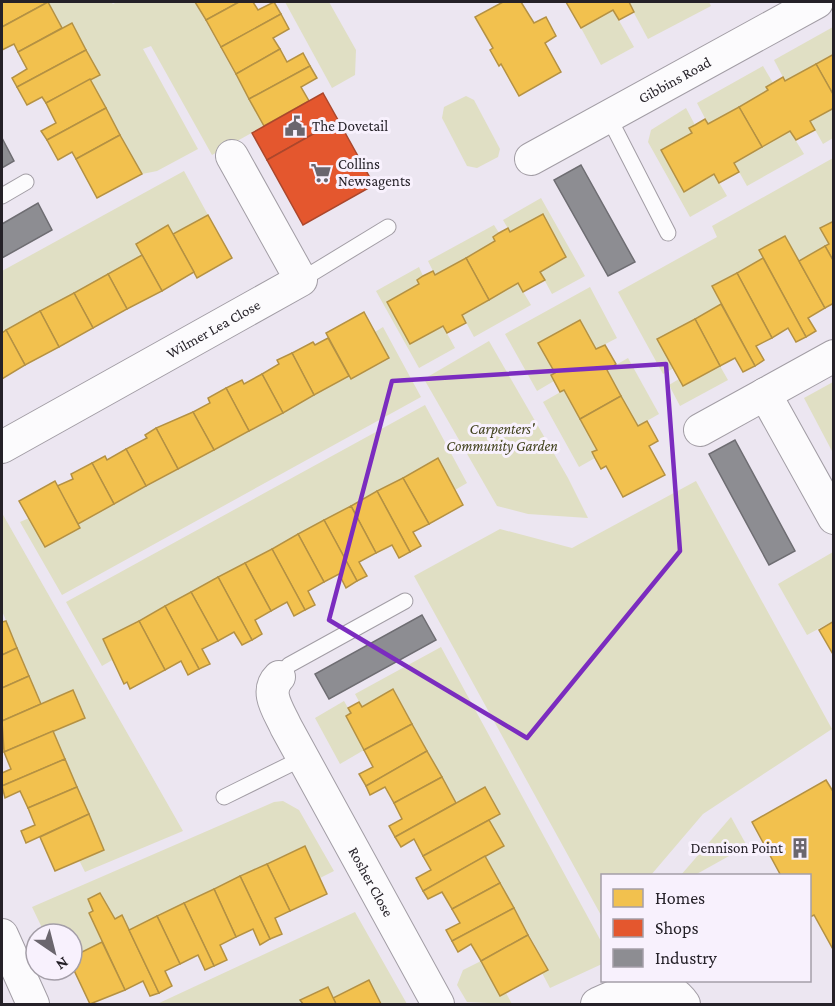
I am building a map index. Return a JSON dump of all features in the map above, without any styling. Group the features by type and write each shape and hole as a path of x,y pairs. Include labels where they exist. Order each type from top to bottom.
{"street":[{"name":"Gibbins Road","path":"531,159 817,2"},
{"path":"232,156 301,279"},
{"name":"Wilmer Lea Close","path":"2,447 301,279"},
{"path":"700,430 834,356"},
{"path":"765,394 834,518"},
{"name":"Rosher Close","path":"279,677 275,682 272,695 303,758 438,1005"},
{"path":"2,935 33,1005"},
{"path":"597,1005 632,989 657,987 675,993 684,1003"}],"lane":[{"path":"608,116 668,233"},
{"path":"2,196 26,182"},
{"path":"301,279 388,227"},
{"name":"Rosher Close","path":"279,677 289,665 405,601"},
{"path":"224,797 303,758"}],"highlighted area":[{"path":"666,364 680,551 527,738 329,620 392,381"}],"green space":[{"path":"48,2 111,2 113,4 117,2 195,2 264,126 212,155 151,46 143,49 198,149 157,171 142,174 90,79 99,74 72,24 62,28"},
{"path":"285,2 329,2 356,50 355,75 332,88"},
{"path":"628,2 709,2 711,6 648,39"},
{"path":"613,10 634,47 601,65 581,28"},
{"path":"833,27 833,54 785,81 774,60"},
{"path":"763,66 773,83 766,87 768,90 708,124 697,103"},
{"path":"466,96 474,100 500,149 498,157 477,168 467,166 442,118 444,107"},
{"path":"686,108 695,125 690,128 692,133 661,151 684,191 714,174 727,196 690,217 648,142 651,130"},
{"path":"833,108 833,138 823,144 810,121"},
{"path":"790,131 804,154 747,186 734,163"},
{"path":"833,158 833,221 820,228 829,244 799,261 785,236 759,250 763,258 712,286 721,304 658,339 674,368 663,374 618,292 717,237 712,226"},
{"path":"184,171 208,215 173,234 168,226 136,243 142,255 2,333 2,271"},
{"path":"541,198 585,276 552,294 540,272 566,257 543,215 510,232 503,220"},
{"path":"494,225 499,233 493,237 495,241 435,275 428,261"},
{"path":"419,267 423,276 417,280 419,284 387,303 410,344 443,326 455,348 419,368 376,291"},
{"path":"518,283 531,305 474,337 462,315"},
{"path":"590,287 617,338 596,349 580,320 539,342 555,373 552,375 554,381 537,391 505,334"},
{"path":"383,327 421,397 62,595 20,522 29,518 45,547 80,528 78,524 349,376 351,379 389,359 375,332"},
{"name":"Carpenters' Community Garden","path":"489,341 568,478 588,518 528,514 497,506 424,379"},
{"path":"628,358 659,414 638,426 607,370"},
{"path":"720,366 728,380 680,406 669,385 679,379 684,386"},
{"path":"833,382 833,453 804,398"},
{"path":"564,390 597,450 593,452 595,458 579,467 543,402"},
{"path":"425,405 467,483 455,490 438,459 104,639 114,659 102,666 66,602"},
{"path":"696,481 832,729 703,814 652,874 601,874 601,915 414,576 500,529 572,548"},
{"path":"2,513 183,831 85,872 79,860 104,850 53,731 73,690 41,704 2,611"},
{"path":"833,552 833,621 807,635 778,584"},
{"path":"441,647 601,941 601,964 550,988 542,973 548,969 485,856 504,846 489,820 484,787 456,803 394,690 362,707 355,694"},
{"path":"344,701 351,713 346,716 364,750 340,764 315,718"},
{"path":"283,801 299,810 334,871 320,878 304,846 129,930 122,915 115,919 100,893 88,899 93,911 89,913 102,942 84,951 84,922 39,922 32,907 274,802"},
{"path":"731,817 747,846 697,874 682,874"},
{"path":"355,912 407,1004 381,1004 369,980 333,998 327,987 301,999 303,1004 157,1004"},
{"path":"481,961 500,996 506,993 512,1004 467,1002 457,985 463,970"}],"building: Homes":[{"path":"2,2 48,2 2,27"},
{"path":"48,2 62,28 18,52 14,44 2,50 2,27"},
{"path":"195,2 239,2 206,20"},
{"path":"239,2 253,2 258,10 274,2 281,14 221,47 206,20"},
{"path":"503,2 521,2 534,23 546,17 556,36 545,43 561,72 519,96 501,64 499,66 490,50 493,48 475,17"},
{"path":"566,2 629,2 634,12 619,20 613,10 581,28"},
{"path":"281,14 289,29 273,38 280,49 236,74 221,47"},
{"path":"72,23 86,50 17,87 12,78 27,69 18,52"},
{"path":"280,49 287,62 303,53 310,66 249,99 236,74"},
{"path":"86,50 100,75 46,103 42,97 27,105 17,87"},
{"path":"834,54 834,96 816,64"},
{"path":"816,64 834,96 834,108 810,121 815,130 796,140 790,131 762,147 739,107 768,90 766,87 783,77 785,81"},
{"path":"310,66 317,78 301,87 309,101 264,126 249,99"},
{"path":"90,79 106,108 47,140 41,131 56,123 46,103"},
{"path":"739,107 762,147 734,163 739,172 719,183 714,174 684,192 661,150 692,133 689,128 705,119 708,124"},
{"path":"106,108 120,135 76,159 72,152 58,160 47,140"},
{"path":"120,135 142,174 97,198 76,159"},
{"path":"543,214 566,257 540,272 545,280 523,292 518,283 489,300 466,258 495,241 493,237 499,233 508,228 510,232"},
{"path":"208,215 232,258 197,278 173,234"},
{"path":"834,221 834,262 825,246 829,244 820,228"},
{"path":"168,225 194,272 162,291 136,244"},
{"path":"785,236 825,308 808,318 816,331 806,337 759,250"},
{"path":"825,246 834,262 834,303 825,308 799,261"},
{"path":"142,255 162,291 127,309 108,274"},
{"path":"466,258 489,300 462,315 466,323 447,333 443,326 410,344 387,302 419,284 417,280 423,276 433,271 435,275"},
{"path":"763,258 806,337 796,342 788,328 772,338 737,273"},
{"path":"737,273 772,338 756,346 764,360 755,366 712,286"},
{"path":"108,274 127,309 93,328 74,293"},
{"path":"74,293 93,328 59,347 40,311"},
{"path":"721,304 755,366 743,372 735,358 720,366 695,319"},
{"path":"40,311 59,347 25,365 6,330"},
{"path":"364,312 389,358 351,379 326,333"},
{"path":"695,319 720,366 683,386 657,339"},
{"path":"580,320 596,349 605,345 616,364 607,370 621,396 580,419 564,390 560,392 551,375 555,373 538,343"},
{"path":"6,330 25,365 2,379 2,333"},
{"path":"328,338 349,376 314,395 292,353 313,342 315,345"},
{"path":"292,353 314,395 283,413 262,374 279,364 277,360"},
{"path":"262,374 283,413 249,431 226,388 242,380 244,384"},
{"path":"226,388 249,431 214,450 193,412 210,403 208,398"},
{"path":"621,396 638,426 647,421 658,441 649,446 665,475 623,497 606,466 601,469 592,452 597,450 580,419"},
{"path":"193,412 214,450 178,469 156,428"},
{"path":"156,428 178,469 146,486 126,449 147,438 145,435"},
{"path":"126,449 146,486 114,504 92,463 105,456 107,460"},
{"path":"438,458 463,505 429,524 403,478"},
{"path":"92,463 114,504 78,524 57,486 73,479 71,474"},
{"path":"403,478 429,524 413,532 421,546 410,552 377,491"},
{"path":"55,481 80,528 45,547 19,501"},
{"path":"377,491 410,552 399,558 392,545 376,553 351,506"},
{"path":"351,506 376,553 359,562 367,576 357,581 324,520"},
{"path":"324,520 357,581 346,588 339,574 324,582 298,534"},
{"path":"298,534 324,582 308,591 315,605 305,610 272,549"},
{"path":"272,549 305,610 294,616 287,602 271,611 245,563"},
{"path":"245,563 271,611 255,620 262,634 252,640 218,577"},
{"path":"218,577 252,640 242,645 234,632 218,641 191,592"},
{"path":"191,592 218,641 202,649 210,664 199,669 165,606"},
{"path":"165,606 199,669 188,675 181,661 165,670 139,621"},
{"path":"6,621 17,648 2,655 2,622"},
{"path":"139,621 165,670 130,689 127,682 124,684 103,639"},
{"path":"834,621 834,656 819,630"},
{"path":"17,648 29,676 2,688 2,655"},
{"path":"29,676 41,704 2,721 2,688"},
{"path":"393,689 412,724 364,750 346,716 351,713 348,708 359,702 362,707"},
{"path":"73,690 85,718 4,752 2,721"},
{"path":"412,724 427,751 366,786 359,774 373,767 364,750"},
{"path":"53,731 65,759 2,786 2,773 11,769 4,752"},
{"path":"427,751 442,777 394,803 385,787 370,795 366,786"},
{"path":"65,759 77,787 28,808 20,791 5,798 2,786"},
{"path":"442,777 456,803 395,837 389,826 402,819 394,803"},
{"name":"Dennison Point","path":"826,780 834,793 834,951 814,915 811,916 811,874 780,874 752,822"},
{"path":"77,787 89,814 26,843 21,831 35,825 28,808"},
{"path":"485,787 500,814 423,856 414,839 401,847 395,837"},
{"path":"89,814 104,850 55,871 40,837"},
{"path":"489,820 504,846 423,891 416,878 431,870 423,856"},
{"path":"305,846 327,894 290,911 267,864"},
{"path":"485,856 500,883 452,909 442,892 428,899 423,891"},
{"path":"267,864 290,911 275,918 282,934 270,939 240,876"},
{"path":"240,876 270,939 260,945 253,929 236,937 214,889"},
{"path":"500,883 514,908 452,941 446,930 460,923 452,909"},
{"path":"214,889 236,937 220,945 227,960 214,966 184,903"},
{"path":"100,893 115,919 122,915 159,993 150,996 143,981 125,990 89,913 93,911 88,899"},
{"path":"184,903 214,966 205,970 198,955 180,964 157,916"},
{"path":"514,908 528,935 481,961 471,944 458,952 452,941"},
{"path":"157,916 180,964 165,971 172,986 159,993 129,930"},
{"path":"528,935 548,970 500,996 481,961"},
{"path":"102,942 125,990 90,1004 80,982 84,982 84,951"},
{"path":"369,980 381,1004 336,1004 333,998"},
{"path":"328,987 336,1004 303,1004 300,1000"}],"building: Shops":[{"path":"323,93 338,120 267,160 252,133"},
{"name":"Collins Newsagents","path":"338,120 374,185 303,225 267,160"}],"building: Industry":[{"path":"2,138 14,161 2,168"},
{"path":"581,165 635,262 608,276 554,180"},
{"path":"38,203 52,230 2,258 2,224"},
{"path":"735,440 795,551 769,565 709,454"},
{"path":"422,615 436,640 329,699 315,674"}],"place":[{"name":"The Dovetail","path":"295,126"},
{"name":"Collins Newsagents","path":"321,173"},
{"name":"Dennison Point","path":"800,848"}]}
